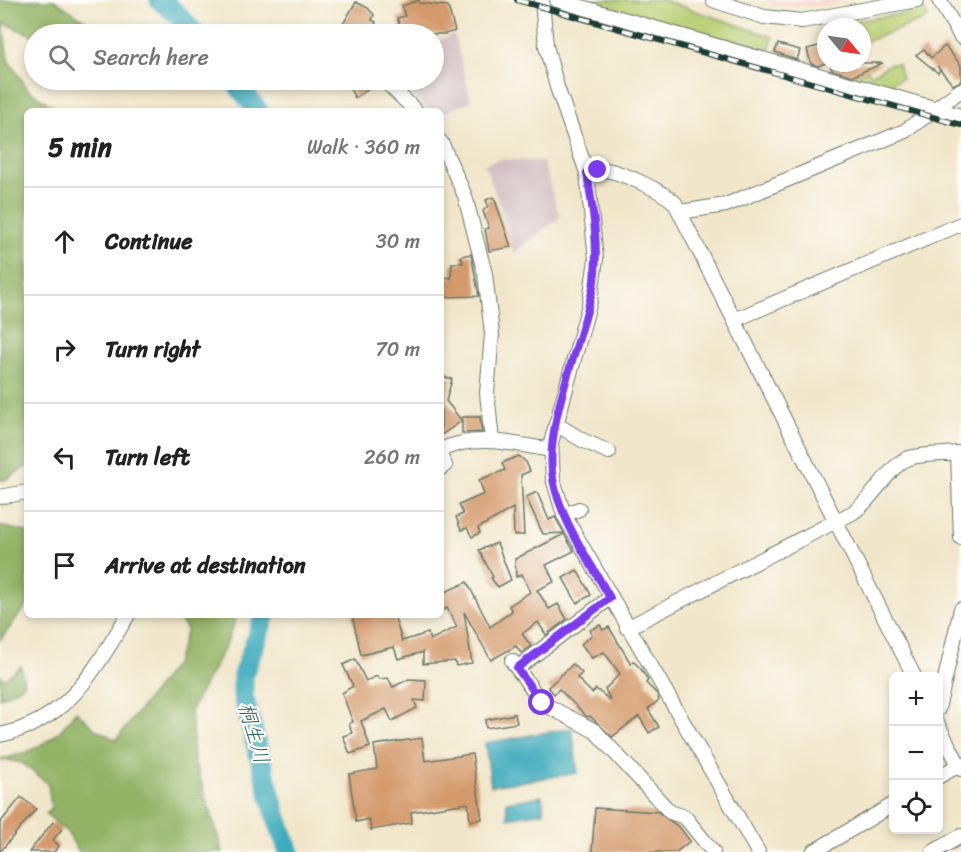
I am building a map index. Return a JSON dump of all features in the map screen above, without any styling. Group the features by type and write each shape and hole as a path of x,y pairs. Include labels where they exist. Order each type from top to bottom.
{"street":[{"path":"542,0 546,46 554,77 587,173 595,248 595,275 550,450 553,479 564,515 758,852"},
{"path":"557,0 961,116"},
{"path":"713,0 733,4 764,17 802,21 917,0"},
{"path":"939,0 961,37"},
{"path":"394,90 413,108"},
{"path":"680,212 726,205 905,131 961,90"},
{"path":"444,149 465,196 485,274 492,334 487,393 492,441"},
{"path":"587,173 598,170 614,173 665,194 680,212 912,672"},
{"path":"734,320 961,224"},
{"path":"556,424 609,452"},
{"path":"444,449 461,443 492,441 550,450"},
{"path":"627,628 835,523 868,502 902,462 920,456 959,453 961,538"},
{"path":"0,497 24,493"},
{"path":"564,515 579,509"},
{"path":"610,598 514,665 542,703 596,731 670,812 685,818 692,825 712,852"},
{"path":"943,691 961,609"},
{"path":"0,735 38,722 69,701 90,676 126,618"},
{"path":"940,726 960,766 943,775"},
{"path":"813,852 889,807"},
{"path":"933,852 961,836"}],"shaded area":[{"path":"763,0 848,0 824,5 794,6 770,4"},
{"path":"454,34 471,101 444,113 444,108 424,108 407,90 444,90 444,38"},
{"path":"500,159 543,162 559,215 563,215 514,253 501,207 484,164"}],"green space":[{"path":"0,0 54,0 91,24 24,24 24,32 3,23 8,60 24,83 24,90 29,90 55,108 24,108 24,468 5,480 0,480"},
{"path":"575,0 663,0 773,37 767,55"},
{"path":"924,10 928,18 871,39 871,18"},
{"path":"890,64 898,64 902,78 892,83 896,93 850,77 863,72 869,72 871,75"},
{"path":"0,526 24,531 24,609 0,640"},
{"path":"178,618 236,618 226,645 191,710 194,760 223,852 79,852 67,832 46,814 51,807 48,784 22,763 0,759 12,757 44,744 61,730 76,711 95,729 116,740 176,663 187,629"},
{"path":"21,666 24,685 0,698 0,675 4,679"}],"water":[{"path":"572,728 578,773 491,786 485,743"},
{"path":"542,796 544,812 508,818 506,802"}],"building":[{"path":"419,0 419,3 448,6 455,31 444,34 444,24 399,24 397,18 405,16 402,6"},
{"path":"356,2 368,8 374,15 372,20 376,22 375,24 343,24"},
{"path":"778,44 800,50 797,60 775,52"},
{"path":"817,46 817,66 811,64 807,49"},
{"path":"945,46 961,65 961,81 953,85 937,66 940,70 938,73 916,55 924,49 931,58"},
{"path":"871,63 883,63 871,68"},
{"path":"839,72 862,72 853,76"},
{"path":"351,90 367,90 355,98"},
{"path":"494,197 511,247 489,251 485,229 489,228 483,211 488,206 486,200"},
{"path":"471,254 479,296 444,297 445,277 451,278 452,263 463,263 461,256"},
{"path":"444,377 452,379 446,401 462,421 444,433"},
{"path":"462,417 480,417 482,432 462,433"},
{"path":"519,456 526,462 530,471 521,475 524,535 514,535 513,508 478,528 480,533 472,537 467,528 461,530 456,517 463,514 459,505 484,494 479,480 505,470 502,463"},
{"path":"537,492 549,520 555,517 564,533 543,534 526,497"},
{"path":"564,534 574,551 546,565 554,582 537,590 549,609 558,604 567,619 546,635 538,622 522,634 531,646 521,653 516,646 491,660 464,612 472,663 456,666 455,661 423,664 423,652 398,659 394,647 361,655 353,618 395,618 402,641 428,633 430,640 457,627 447,608 444,610 444,593 467,582 490,627 512,611 509,606 530,592 522,574 516,577 515,559"},
{"path":"497,543 511,580 498,587 491,578 493,577 479,550"},
{"path":"577,570 591,595 577,603 563,578"},
{"path":"600,625 603,630 609,627 631,664 633,661 641,669 648,680 646,683 657,694 659,700 648,709 659,727 649,733 639,716 612,737 590,716 587,717 559,689 554,694 548,687 573,664 582,673 577,678 592,693 596,689 611,701 605,689 620,674 604,652 592,658 581,644 592,635 590,630"},
{"path":"355,659 366,681 377,676 379,679 388,678 393,687 409,679 426,680 425,701 414,700 417,708 392,721 386,709 361,721 370,747 350,754 343,736 352,733 349,724 353,722 342,693 353,686 343,665"},
{"path":"515,714 517,723 486,728 485,720"},
{"path":"422,738 425,761 472,754 482,819 470,821 468,803 411,812 412,823 371,830 369,819 356,822 349,774 377,769 374,745"},
{"path":"21,797 36,809 0,852 0,823"},
{"path":"595,808 658,812 681,829 690,841 676,852 592,852"},
{"path":"53,822 62,829 53,840 59,846 54,852 29,852"}],"waterway":[{"name":"桐生川","path":"160,0 186,24"},
{"name":"桐生川","path":"242,90 256,108"},
{"name":"桐生川","path":"264,618 243,675 243,696 275,812 289,852"}],"railway":[{"path":"517,0 961,125"}],"route":[{"path":"542,703 517,668 610,598 564,515 556,493 550,457 551,443 593,285 596,259 592,202 587,173 598,170"}]}
